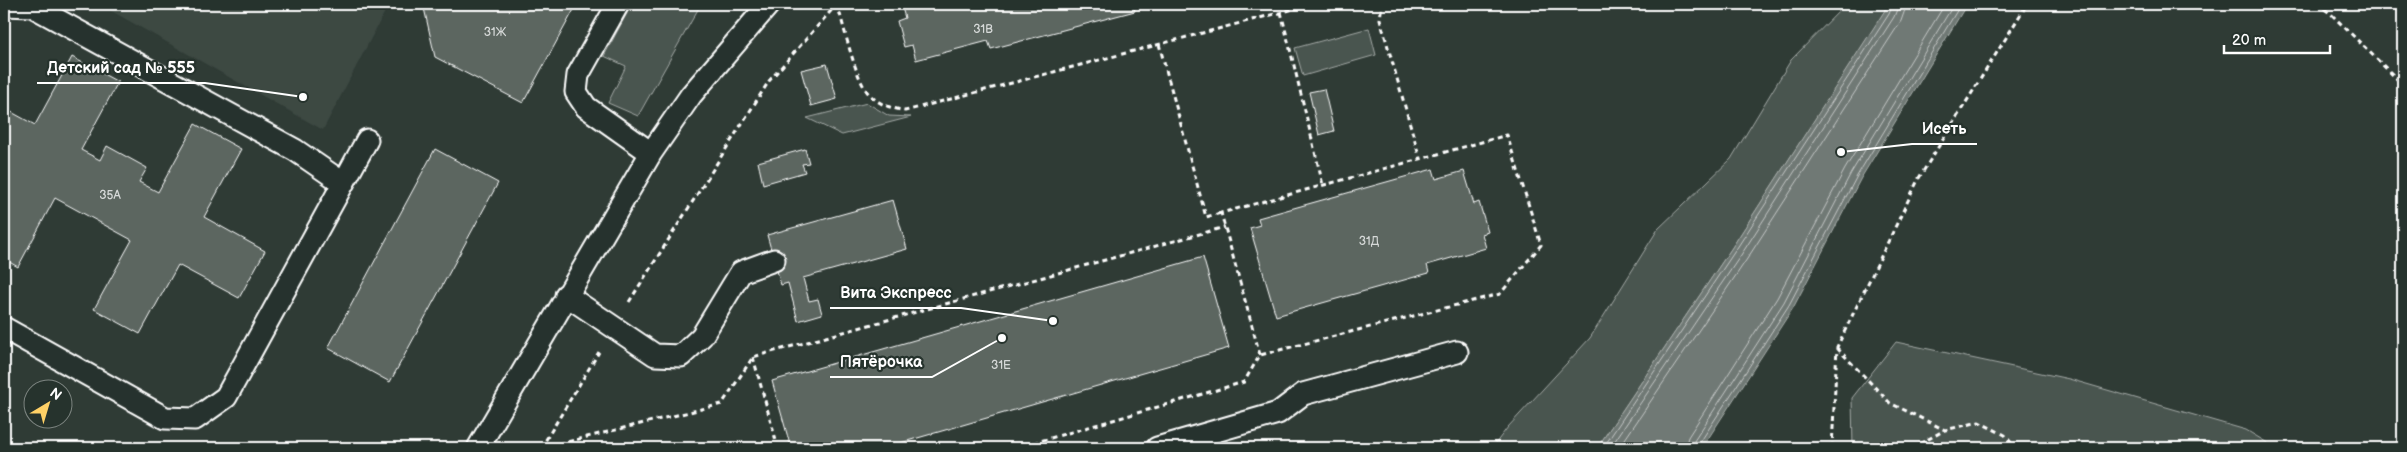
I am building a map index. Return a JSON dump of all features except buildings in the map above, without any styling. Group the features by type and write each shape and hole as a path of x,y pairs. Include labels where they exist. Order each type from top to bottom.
{"lane":[{"path":"618,4 578,75 576,92 586,107 651,154"},
{"path":"478,448 566,295 651,154 691,95 770,4"},
{"path":"4,5 32,6 295,150 343,183"},
{"path":"4,328 165,418 195,419 226,397 368,140"},
{"path":"566,295 655,355 681,356 702,336 741,272 774,260"},
{"path":"1157,448 1278,413 1303,394 1457,352"}],"path":[{"path":"542,448 613,327 770,81 837,4 860,79 869,94 885,106 904,111 1313,4"},
{"path":"1382,4 1380,19 1420,159"},
{"path":"1832,448 1836,348 1919,178 2027,4"},
{"path":"2317,4 2330,13 2403,85"},
{"path":"1281,12 1323,185"},
{"path":"1016,448 1244,382 1260,355 1500,294 1541,245 1507,135 1206,217 1160,44"},
{"path":"1221,213 1260,355"},
{"path":"542,448 722,404 753,357 1225,228"},
{"path":"1836,348 1890,403 1945,430"},
{"path":"753,357 778,448"},
{"path":"1912,448 1945,430 1978,422 2005,435 2015,448"}],"shaded area":[{"path":"99,4 389,4 323,130"},
{"path":"632,4 701,4 638,116 608,103 626,66 604,56"},
{"path":"1846,4 1883,4 1885,11 1731,249 1597,448 1492,448 1508,427 1590,338 1658,229 1731,159 1791,60"},
{"path":"1369,28 1376,55 1303,76 1295,48"},
{"path":"867,103 889,116 911,117 842,135 807,118"},
{"path":"1896,342 2069,379 2246,430 2276,448 1853,448 1852,398"}],"water":[{"path":"1889,4 1967,4 1861,178 1793,308 1702,448 1597,448 1731,249"}],"place":[{"name":"Детский сад № 555","path":"303,97"},
{"name":"Исеть","path":"1841,152"},
{"name":"Вита Экспресс","path":"1053,321"},
{"name":"Пятёрочка","path":"1002,338"}]}
